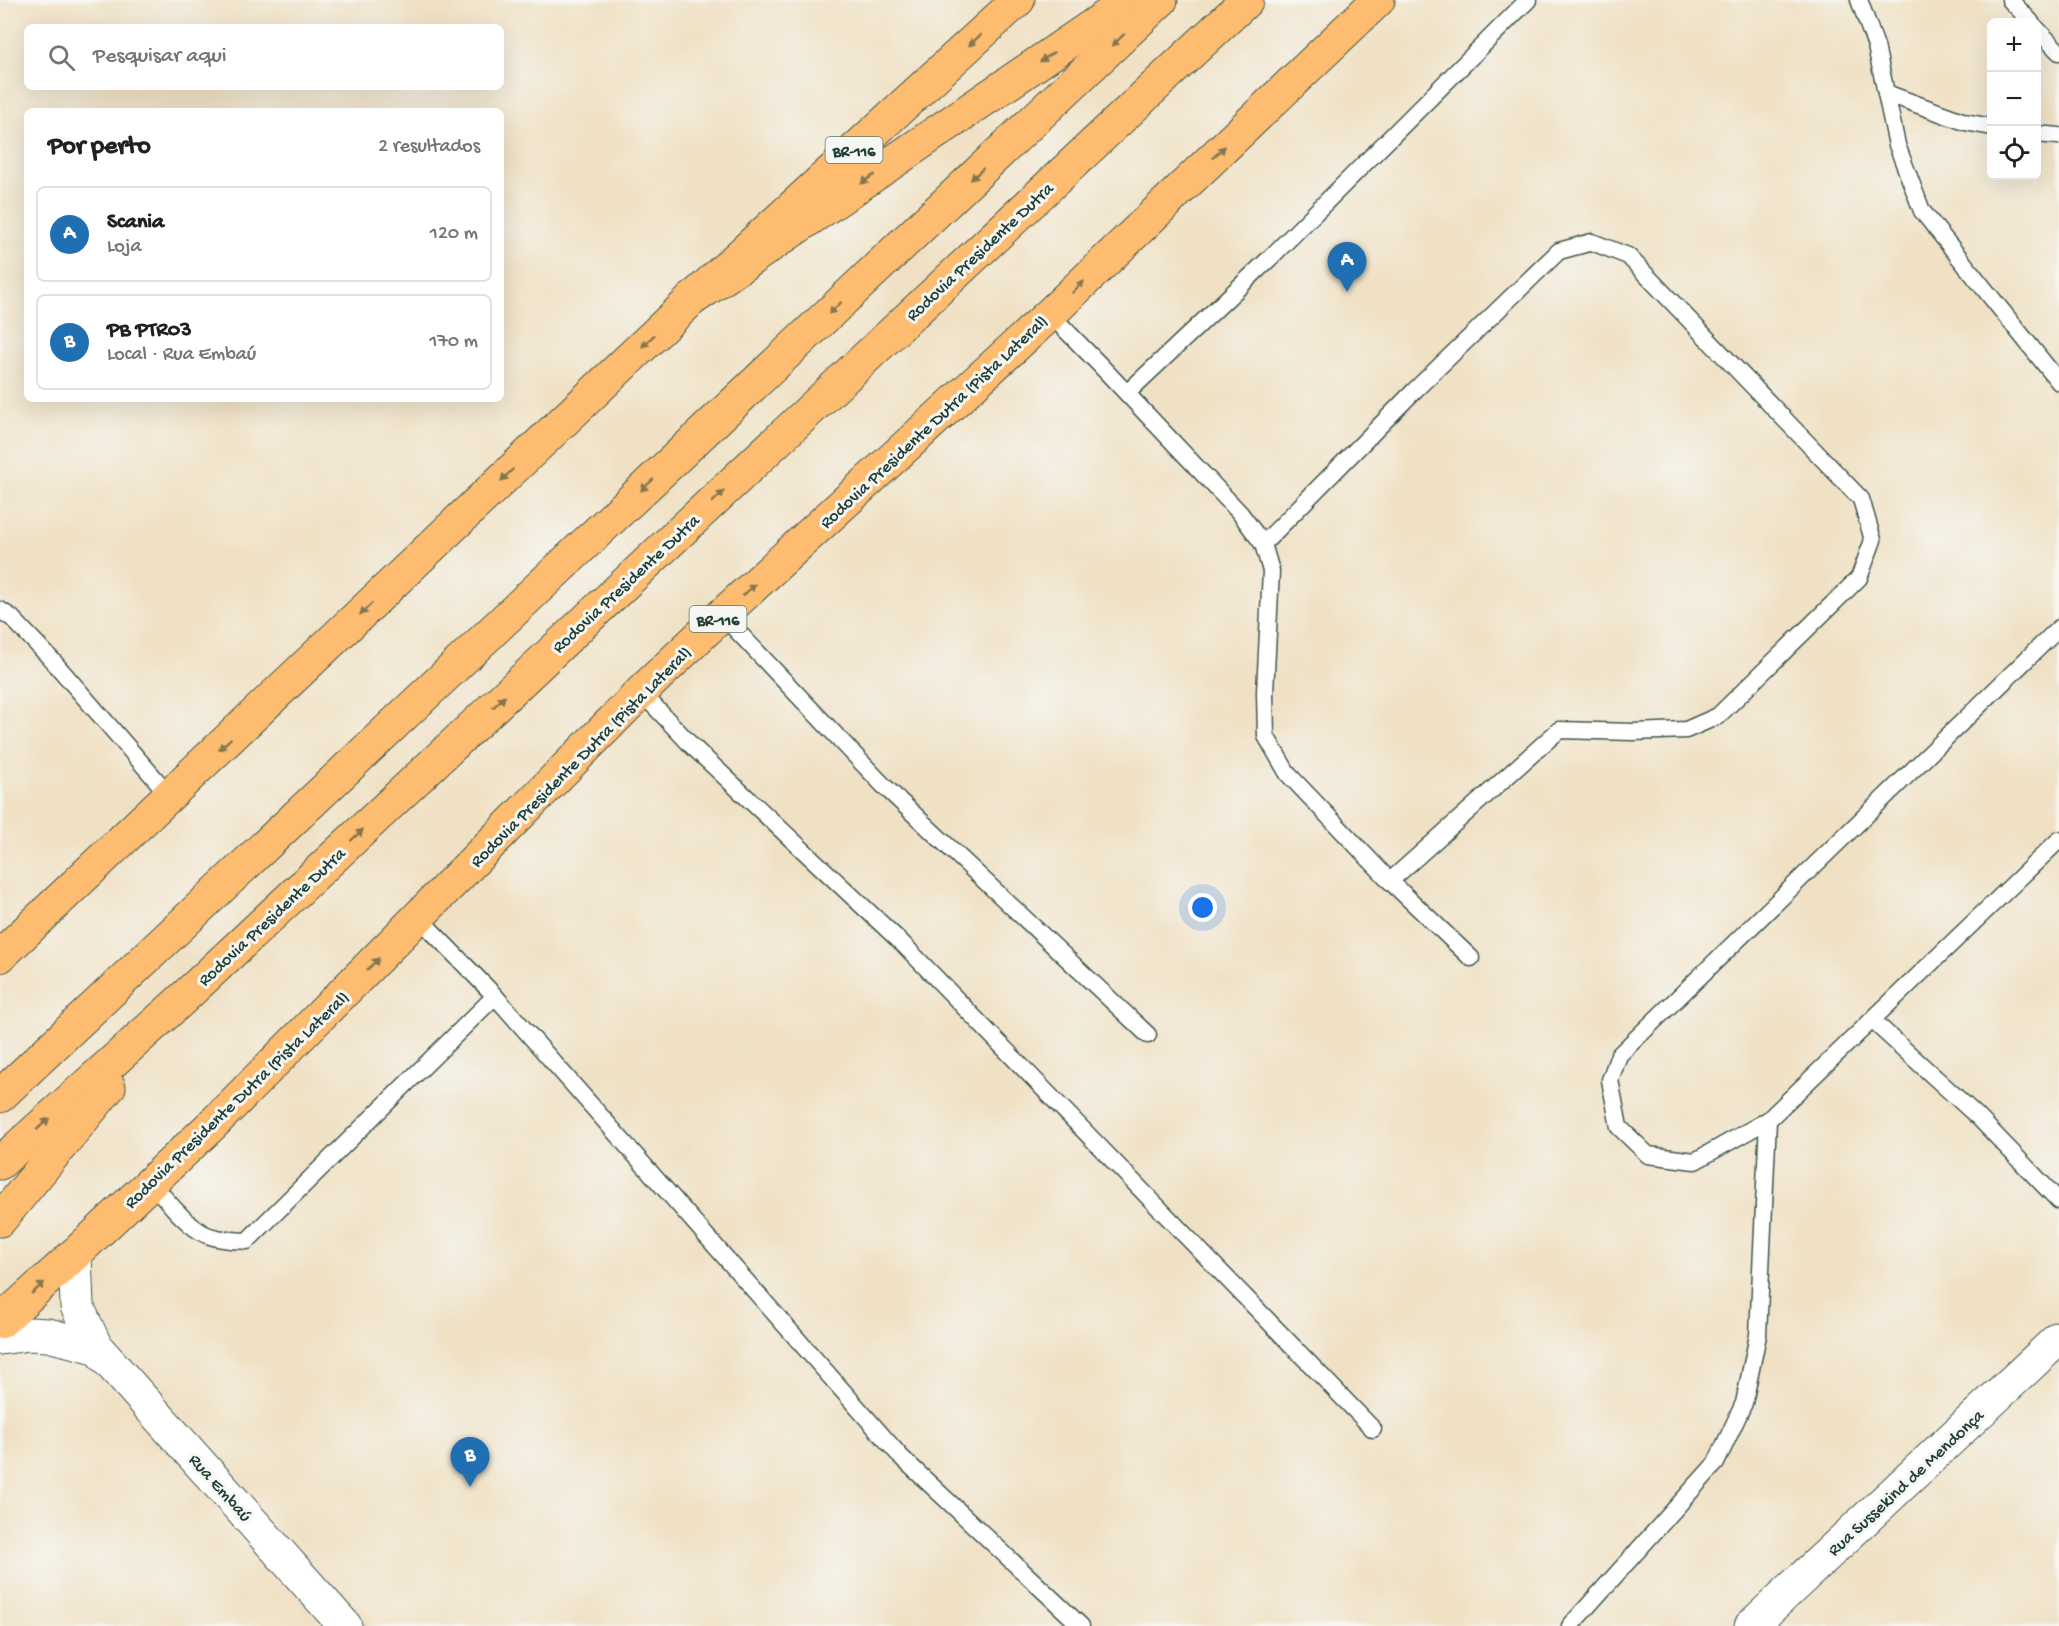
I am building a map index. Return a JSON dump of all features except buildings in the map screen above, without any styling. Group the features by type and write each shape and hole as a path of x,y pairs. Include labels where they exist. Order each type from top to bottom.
{"highway":[{"name":"BR-116","path":"0,956 691,300 1018,0"},
{"path":"691,300 1130,0"},
{"path":"0,1096 1161,0"},
{"name":"Rodovia Presidente Dutra","path":"0,1163 178,1003 1247,0"},
{"name":"Rodovia Presidente Dutra (Pista Lateral)","path":"0,1322 215,1122 641,692 1050,314 1378,0"},
{"path":"0,1220 178,1003"}],"street":[{"name":"Rua Embaú","path":"75,1254 77,1306 96,1347 345,1626"},
{"path":"0,1338 29,1334 48,1335 96,1347"},
{"name":"Rua Sussekind de Mendonça","path":"1750,1626 2059,1338"}],"lane":[{"path":"1127,393 1270,258 1528,0"},
{"path":"1858,0 1876,46 1898,145 1922,211 2059,382"},
{"path":"2010,0 2027,18"},
{"path":"2041,32 2059,52"},
{"path":"1886,93 1965,122 1987,126"},
{"path":"2041,134 2059,136"},
{"path":"1263,544 1414,390 1558,251 1592,242 1628,256 1860,500 1874,540 1859,578 1718,716 1686,730 1633,732 1559,730 1390,881"},
{"path":"1050,314 1240,513 1263,544 1271,571 1265,692 1266,736 1288,774 1390,881 1471,958"},
{"path":"0,610 12,618 53,661 170,796"},
{"path":"722,615 883,785 1148,1035"},
{"path":"2059,628 1619,1055 1610,1080 1619,1127 1648,1155 1695,1161 1768,1120 2059,840"},
{"path":"641,692 700,753 904,945 1372,1429"},
{"path":"419,918 495,996 901,1457 1081,1626"},
{"path":"152,1182 178,1212 201,1233 224,1239 247,1241 495,996"},
{"path":"1872,1020 1977,1116 2059,1201"},
{"path":"1570,1626 1716,1463 1744,1403 1758,1335 1768,1120"}],"place":[{"name":"Scania","path":"1347,292"},
{"name":"PB PTR03","path":"470,1487"}]}
